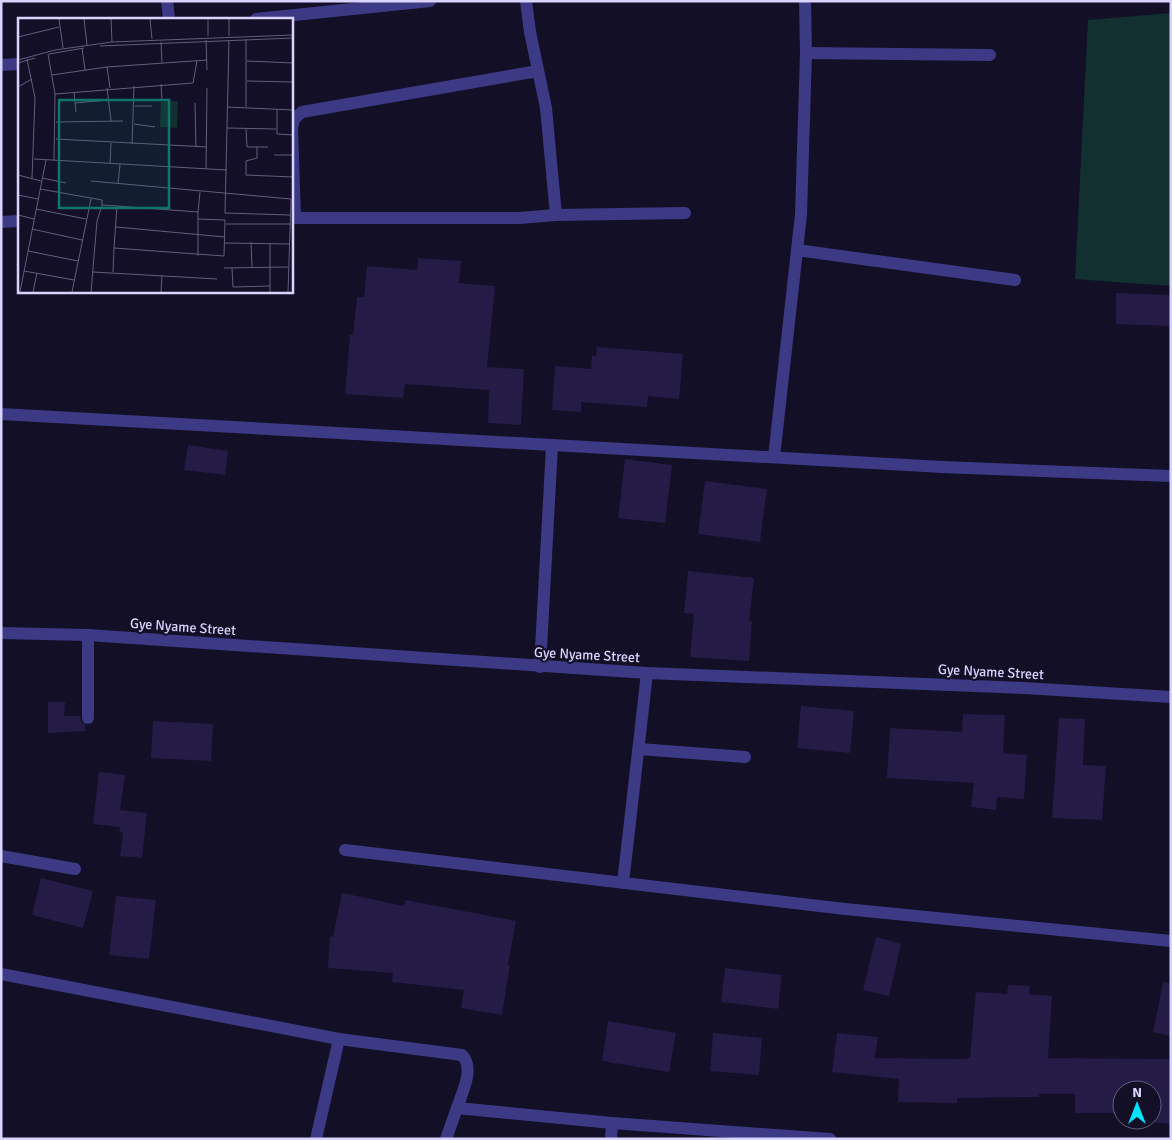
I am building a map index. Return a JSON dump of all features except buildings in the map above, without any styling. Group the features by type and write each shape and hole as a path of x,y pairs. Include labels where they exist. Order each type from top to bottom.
{"street":[{"path":"167,1 169,18"},
{"path":"266,18 430,1"},
{"path":"526,1 530,32 546,108 556,215"},
{"path":"774,457 801,214 806,53 805,1"},
{"path":"806,53 990,55"},
{"path":"1,65 18,64"},
{"path":"538,71 302,112 294,118 292,128 293,218 519,218 556,215 685,212"},
{"path":"1,222 18,221"},
{"path":"798,250 1015,280"},
{"path":"1,414 942,467 1171,476"},
{"path":"540,667 552,446"},
{"name":"Gye Nyame Street","path":"1,633 88,635 646,673 1024,688 1171,698"},
{"path":"88,635 88,718"},
{"path":"623,883 646,673"},
{"path":"639,749 745,757"},
{"path":"345,850 845,909 1171,941"},
{"path":"1,856 75,870"},
{"path":"1,974 339,1039 462,1055 467,1060 468,1071 446,1139"},
{"path":"316,1139 339,1039"},
{"path":"457,1108 612,1123 830,1139"},
{"path":"611,1139 612,1123"}],"green space":[{"path":"1171,13 1171,286 1075,279 1088,20"}]}
